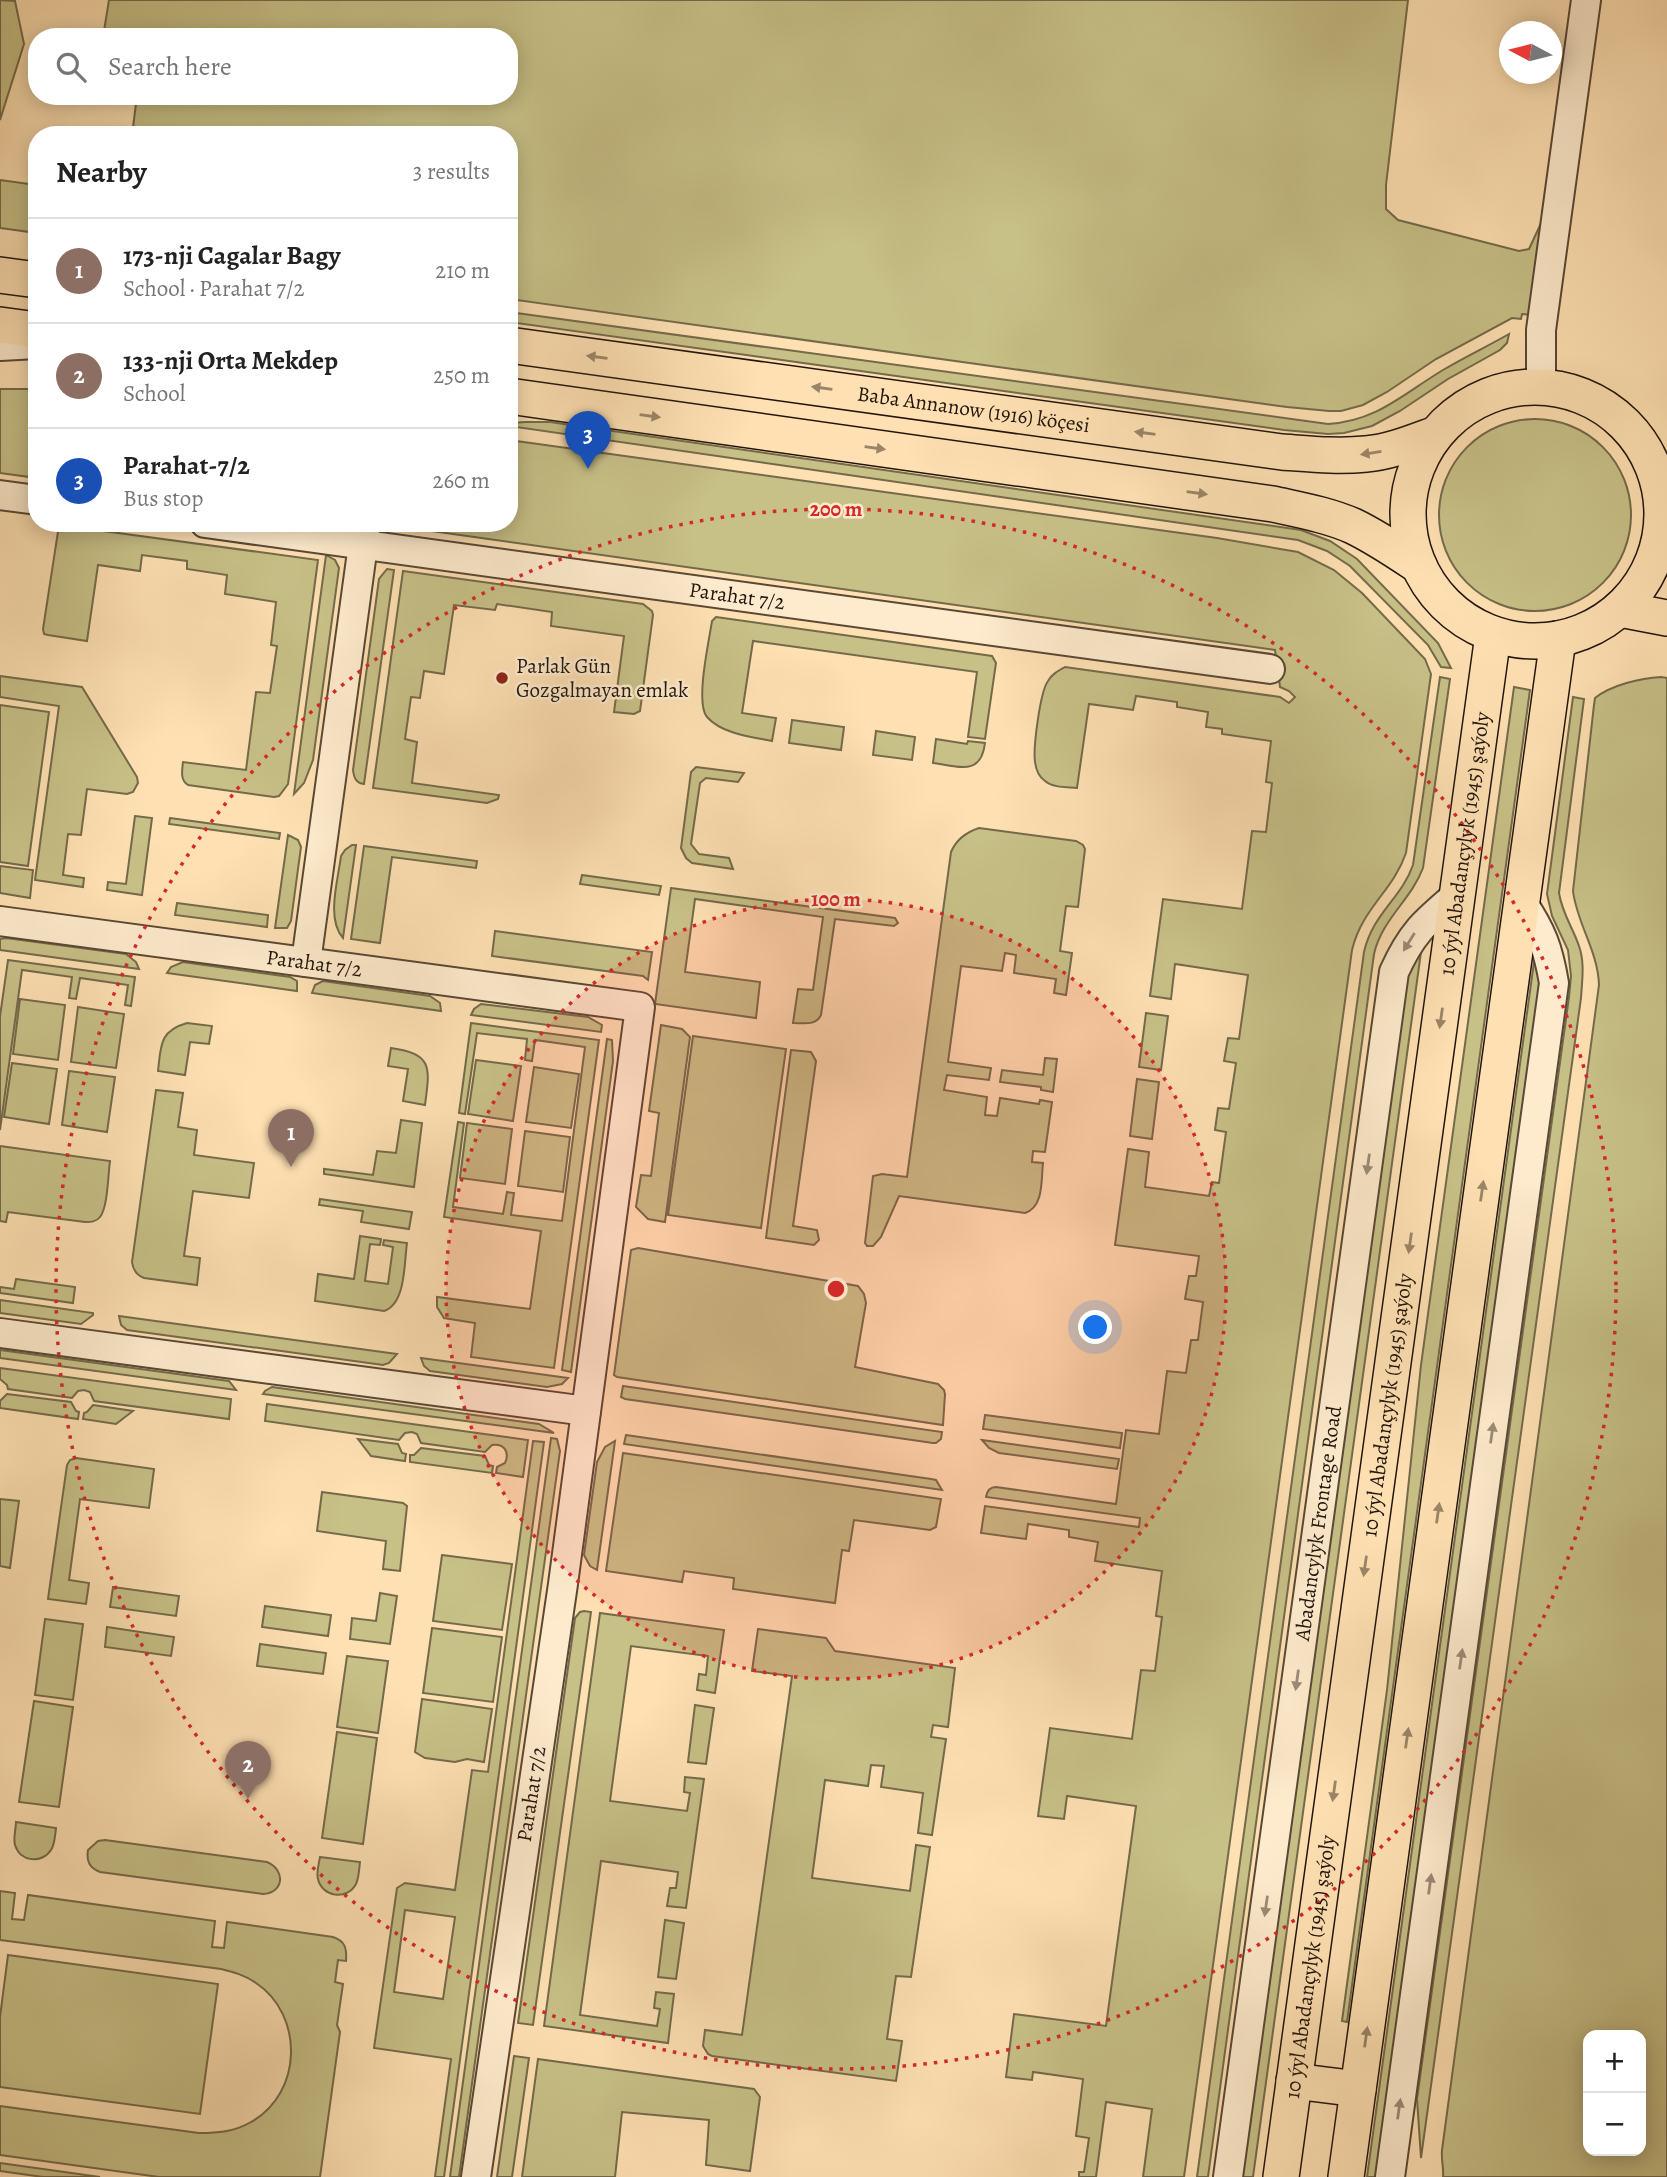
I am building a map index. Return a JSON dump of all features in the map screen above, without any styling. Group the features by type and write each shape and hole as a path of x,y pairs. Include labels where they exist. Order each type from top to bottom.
{"main road":[{"path":"0,275 28,279"},
{"path":"0,325 28,329"},
{"name":"Baba Annanow (1916) köçesi","path":"518,346 1282,452 1332,456 1369,454 1404,446 1436,434"},
{"path":"1541,386 1581,395 1615,415 1629,428 1642,444 1654,471 1665,524 1645,578 1620,609 1587,631 1558,639 1528,642 1493,635 1472,625 1455,614 1428,584 1412,548 1408,528 1410,488 1416,468 1436,434 1458,413 1483,398 1521,387 1541,386"},
{"path":"518,397 1273,504 1321,515 1352,526 1419,566"},
{"path":"1620,609 1667,618"},
{"name":"10 ýyl Abadançylyk (1945) şaýoly","path":"1281,2177 1493,635"},
{"path":"1346,2177 1558,639"},
{"path":"1294,2081 1359,2090"}],"street":[{"path":"1541,386 1541,330 1586,0"},
{"path":"0,346 28,344"},
{"path":"0,495 28,499"},
{"name":"Parahat 7/2","path":"335,532 364,534 1270,669"},
{"path":"306,962 364,534"},
{"name":"Abadancylyk Frontage Road","path":"1228,2177 1394,972 1405,947 1416,932 1458,894"},
{"path":"1390,2177 1554,983 1549,951 1539,927 1522,902"},
{"name":"Parahat 7/2","path":"0,921 640,1007 563,1584 476,2177"},
{"path":"0,1332 586,1411"}],"shaded area":[{"path":"0,0 15,1 24,44 0,120"},
{"path":"109,0 1408,0 1386,185 1386,209 1398,220 1519,251 1529,249 1543,219 1534,315 1522,314 1521,319 1512,318 1436,359 1363,405 1329,411 518,300 518,126 133,126 136,105 518,105 518,28 104,28"},
{"path":"0,180 28,184 28,232 0,228"},
{"path":"518,313 1328,424 1361,418 1375,412 1509,334 1507,343 1500,350 1372,426 1328,434 518,323"},
{"path":"0,389 28,389 28,477 0,473"},
{"path":"1535,419 1572,426 1603,447 1624,478 1631,515 1624,552 1603,583 1572,604 1535,611 1498,604 1467,583 1446,552 1439,515 1446,478 1467,447 1498,426"},
{"path":"518,422 550,422 1301,530 1330,541 1357,559 1438,643 1451,668 1441,667 1428,645 1350,566 1327,551 1298,540 518,427"},
{"path":"518,441 1217,538 1298,552 1334,570 1362,593 1425,659 1431,674 1406,853 1393,878 1363,922 1352,950 1184,2177 1143,2177 1152,2109 1106,2102 1096,2177 1079,2177 1079,2172 1084,2172 1089,2138 1076,2136 1083,2079 1033,2072 1032,2080 1006,2077 1014,2014 1106,2026 1136,1806 1067,1796 1064,1819 1038,1816 1050,1728 1132,1739 1141,1670 1155,1671 1162,1617 1156,1616 1162,1571 1095,1561 1098,1542 1069,1537 1069,1530 1028,1524 1026,1539 981,1533 985,1506 1139,1527 1140,1518 986,1497 989,1490 996,1487 1116,1504 1126,1430 1159,1434 1167,1371 1186,1373 1191,1340 1198,1340 1203,1302 1185,1299 1189,1276 1196,1276 1199,1256 1115,1245 1128,1149 1149,1152 1145,1187 1209,1196 1212,1182 1219,1183 1226,1132 1215,1130 1218,1108 1229,1109 1236,1063 1224,1061 1228,1038 1239,1039 1248,975 1175,964 1171,999 1150,996 1163,899 1242,909 1252,831 1266,832 1272,783 1266,782 1271,741 1222,734 1222,729 1206,727 1208,712 1177,707 1177,702 1136,696 1133,710 1089,704 1077,788 1056,786 1043,779 1035,765 1035,745 1045,687 1051,676 1065,667 1280,697 1289,703 1295,697 1280,687 1275,650 438,532 518,532"},
{"path":"58,532 111,532 318,560 288,784 279,796 274,797 188,785 182,772 183,762 246,770 256,692 270,693 277,646 271,645 276,602 225,594 227,575 187,569 187,561 142,555 140,571 98,565 87,641 44,634"},
{"path":"326,555 335,560 339,568 313,760 304,783 294,794"},
{"path":"387,569 394,570 364,784 356,780 353,770 379,579"},
{"path":"403,571 643,604 653,615 640,711 634,714 614,712 624,636 551,626 552,612 497,604 495,610 454,605 444,674 424,671 420,698 411,697 405,739 417,742 412,783 499,795 498,799 487,803 373,788"},
{"path":"716,617 992,656 996,663 985,739 968,737 977,672 753,641 742,713 776,718 772,741 738,734 721,727 707,717 702,699 708,642 712,621"},
{"path":"0,676 82,687 137,777 138,783 133,792 127,794 87,789 81,835 68,834 63,875 84,878 83,887 35,880 59,706 0,697"},
{"path":"1440,677 1450,679 1423,868 1383,930 1374,954 1208,2177 1197,2177 1364,952 1380,916 1402,887 1413,865"},
{"path":"1667,678 1667,2177 1443,2177 1442,2150 1599,985 1595,961 1573,891 1594,705 1595,698 1626,683"},
{"path":"1514,687 1530,690 1347,2022 1342,2021 1387,1690 1421,1365"},
{"path":"1573,697 1584,699 1559,893 1581,952 1581,998 1421,2158 1417,2099 1569,997 1571,976 1568,950 1552,916 1547,894"},
{"path":"0,705 49,712 28,866 0,862"},
{"path":"792,720 844,727 841,750 789,743"},
{"path":"876,731 915,737 912,760 873,755"},
{"path":"936,739 967,744 968,741 985,743 983,754 979,761 967,767 933,763"},
{"path":"696,767 744,773 738,782 706,778 700,783 691,844 699,854 729,858 733,869 692,863 681,848 691,772"},
{"path":"135,816 152,818 142,895 107,890 108,882 126,884"},
{"path":"170,818 280,833 279,839 169,824"},
{"path":"979,828 1076,841 1085,849 1078,907 1066,906 1060,951 1072,953 1066,995 1054,993 1056,979 1014,973 1016,955 1005,953 1002,971 961,966 948,1062 991,1068 989,1080 947,1075 944,1090 987,1097 985,1115 997,1116 1000,1098 1039,1104 1040,1100 1052,1102 1045,1152 1033,1151 1032,1162 1043,1163 1039,1199 1031,1210 1025,1213 899,1196 881,1237 873,1246 867,1246 865,1243 873,1176 882,1174 907,1177 951,852 962,837"},
{"path":"288,835 298,840 301,847 291,921 287,928 275,928"},
{"path":"352,845 356,845 343,938 335,921 334,899 341,856"},
{"path":"364,846 477,861 476,868 392,857 380,943 351,939"},
{"path":"0,866 33,870 30,898 0,893"},
{"path":"582,875 661,886 659,895 580,884"},
{"path":"671,888 895,918 898,923 894,926 835,919 821,1015 813,1022 793,1023 798,989 813,990 823,917 695,899 685,972 760,982 756,1018 655,1004"},
{"path":"177,903 268,915 267,927 175,915"},
{"path":"495,931 652,952 648,980 643,976 492,956"},
{"path":"0,939 126,954 136,962 139,969 0,950"},
{"path":"1421,952 1253,2177 1241,2177 1405,980 1417,953"},
{"path":"8,960 135,977 131,1006 125,1005 128,985 80,978 76,999 69,998 72,977 22,970 0,1130 0,1016"},
{"path":"183,962 290,977 297,981 297,991 167,973 171,967"},
{"path":"1534,962 1540,981 1377,2177 1367,2177"},
{"path":"323,981 430,996 440,1003 441,1011 312,993 315,985"},
{"path":"20,999 65,1005 58,1060 13,1054"},
{"path":"481,1004 588,1017 602,1025 601,1032 471,1015"},
{"path":"78,1007 124,1014 116,1068 71,1062"},
{"path":"1146,1013 1168,1016 1161,1070 1139,1067"},
{"path":"187,1023 212,1026 209,1044 190,1042 185,1075 158,1071 161,1047 166,1035"},
{"path":"471,1023 599,1040 554,1368 471,1357 475,1323 444,1318 437,1307 437,1297 530,1309 541,1231 444,1217 458,1122 464,1123 453,1207 503,1214 507,1192 514,1193 511,1215 562,1221 585,1047 535,1040 532,1061 525,1060 527,1039 477,1033 465,1114 459,1113"},
{"path":"661,1025 682,1029 690,1037 665,1222 648,1219 636,1207 641,1175 651,1176 659,1113 649,1111"},
{"path":"693,1036 786,1049 761,1228 668,1215"},
{"path":"607,1039 612,1040 613,1061 571,1372 562,1370"},
{"path":"391,1048 415,1054 426,1064 428,1081 425,1105 403,1101 408,1069 388,1066"},
{"path":"791,1050 811,1052 816,1061 793,1226 817,1230 819,1240 814,1245 766,1238"},
{"path":"1045,1058 1057,1059 1053,1092 1041,1090 1041,1087 1000,1082 1002,1070 1043,1075"},
{"path":"476,1060 521,1066 513,1121 468,1114"},
{"path":"12,1063 57,1069 49,1124 4,1117"},
{"path":"534,1067 579,1074 571,1128 526,1122"},
{"path":"69,1071 115,1077 107,1132 62,1125"},
{"path":"1137,1079 1159,1082 1152,1139 1130,1136"},
{"path":"156,1090 183,1093 178,1127 197,1130 194,1155 254,1163 249,1198 193,1191 184,1256 200,1258 197,1285 144,1278 137,1274 132,1265"},
{"path":"401,1120 422,1123 414,1187 324,1174 324,1169 373,1175 377,1151 396,1153"},
{"path":"467,1123 512,1129 505,1184 460,1178"},
{"path":"525,1131 570,1137 563,1192 518,1186"},
{"path":"0,1146 110,1161 106,1198 100,1217 95,1221 85,1222 8,1212 6,1222 0,1221"},
{"path":"320,1199 412,1212 409,1229 361,1222 363,1211 319,1205"},
{"path":"360,1236 381,1239 380,1245 370,1244 365,1281 388,1284 393,1247 383,1245 384,1240 407,1243 403,1282 396,1300 384,1311 315,1301 318,1274 354,1279"},
{"path":"638,1248 858,1286 866,1303 855,1367 938,1384 945,1394 943,1425 617,1377 614,1375 631,1250"},
{"path":"16,1279 75,1287 73,1303 0,1293 0,1287 14,1289"},
{"path":"0,1300 93,1315 81,1324 0,1313"},
{"path":"119,1316 397,1354 389,1363 383,1365 127,1330 121,1325"},
{"path":"0,1350 229,1381 236,1390 0,1358"},
{"path":"421,1358 568,1378 562,1384 547,1387 430,1371"},
{"path":"0,1368 231,1399 229,1419 94,1401 90,1392 84,1390 78,1391 72,1398 8,1389 0,1379"},
{"path":"623,1386 942,1432 941,1439 933,1443 625,1399 621,1397"},
{"path":"272,1387 539,1424 554,1433 263,1394"},
{"path":"7,1394 71,1402 79,1412 78,1419 0,1408 0,1401"},
{"path":"267,1404 528,1440 523,1477 496,1473 497,1467 505,1463 506,1459 506,1452 500,1445 492,1445 485,1452 421,1443 417,1434 412,1432 405,1433 399,1440 265,1421"},
{"path":"93,1405 133,1411 116,1424 83,1419 84,1413"},
{"path":"985,1415 1122,1433 1120,1448 983,1429"},
{"path":"626,1435 931,1479 936,1480 942,1490 624,1444"},
{"path":"551,1438 557,1439 560,1451 459,2177 450,2177"},
{"path":"358,1439 398,1444 402,1453 406,1454 405,1461 371,1456"},
{"path":"982,1440 1119,1459 1117,1469 999,1453 989,1448"},
{"path":"533,1441 544,1442 444,2177 435,2177 451,2059 374,2048 397,1888 405,1883 455,1890 472,1770 488,1772","holes":["405,1910 455,1917 443,1999 394,1992"]},
{"path":"615,1441 597,1570 590,1566 584,1555 597,1462 605,1447"},
{"path":"421,1448 485,1456 489,1465 493,1466 492,1473 410,1462 410,1455 414,1455"},
{"path":"623,1453 941,1499 936,1527 930,1530 854,1520 849,1551 842,1550 835,1603 733,1589 734,1578 684,1571 682,1582 606,1571"},
{"path":"76,1458 154,1469 149,1508 80,1499 69,1580 89,1583 86,1604 48,1599 67,1465 70,1460"},
{"path":"322,1492 403,1503 407,1506 400,1571 383,1569 386,1541 317,1531"},
{"path":"0,1499 19,1501 10,1568 0,1566"},
{"path":"442,1555 512,1564 502,1630 433,1621"},
{"path":"113,1587 179,1596 176,1616 110,1607"},
{"path":"380,1593 397,1596 390,1644 350,1639 352,1618 376,1621"},
{"path":"265,1606 331,1615 328,1636 262,1627"},
{"path":"584,1611 591,1612 533,2025 518,2023 575,1618"},
{"path":"600,1613 724,1630 715,1693 697,1690 699,1674 706,1675 708,1656 631,1646 610,1801 687,1811 690,1793 684,1792 685,1777 704,1779 686,1908 667,1906 670,1888 676,1888 678,1872 601,1861 580,2015 657,2026 660,2009 654,2008 656,1992 674,1994 668,2043 544,2026"},
{"path":"45,1619 83,1624 73,1700 35,1695"},
{"path":"107,1627 174,1637 171,1656 105,1647"},
{"path":"432,1628 502,1637 493,1702 423,1693"},
{"path":"758,1629 826,1638 835,1651 955,1668 948,1727 933,1725 931,1737 946,1739 932,1835 918,1833 923,1793 881,1787 884,1766 871,1765 868,1786 825,1780 812,1878 910,1891 916,1845 930,1847 911,1977 896,1976 887,2039 902,2041 896,2081 712,2056 703,2046 705,2030 742,2035 792,1676 752,1671"},
{"path":"260,1644 326,1653 323,1674 257,1666"},
{"path":"347,1656 388,1661 378,1733 337,1727"},
{"path":"422,1699 492,1709 484,1762 425,1758 415,1752"},
{"path":"34,1701 73,1707 59,1807 19,1802"},
{"path":"695,1705 714,1708 706,1764 688,1762"},
{"path":"337,1732 377,1738 363,1844 322,1838"},
{"path":"16,1822 56,1828 53,1845 47,1855 32,1859 21,1855 14,1842"},
{"path":"98,1841 267,1862 280,1875 279,1886 270,1893 263,1894 100,1872 90,1864 88,1850"},
{"path":"320,1857 360,1862 357,1882 352,1889 341,1895 324,1890 317,1876"},
{"path":"0,1891 15,1893 12,1919 24,1920 28,1895 215,1921 212,1947 224,1948 227,1922 333,1937 340,1941 345,1949 346,1961 338,1960 335,1982 343,1984 337,2025 340,2032 320,2177 159,2177 0,2155 0,2106 199,2133 238,2128 268,2109 280,2093 288,2074 291,2054 289,2033 283,2014 272,1997 252,1980 221,1969 0,1940"},
{"path":"665,1920 684,1923 676,1979 658,1977"},
{"path":"8,1955 218,1984 200,2114 0,2087 0,2017"},
{"path":"514,2056 529,2058 512,2177 497,2177"},
{"path":"538,2059 754,2089 760,2097 750,2171 706,2165 709,2120 622,2112 615,2177 522,2177"},
{"path":"0,2163 100,2177 43,2177 0,2171"}],"place":[{"name":"Parahat-7/2","path":"588,469"},
{"name":"Parlak Gün Gozgalmayan emlak","path":"502,678"},
{"name":"173-nji Cagalar Bagy","path":"291,1167"},
{"name":"133-nji Orta Mekdep","path":"248,1799"}]}
